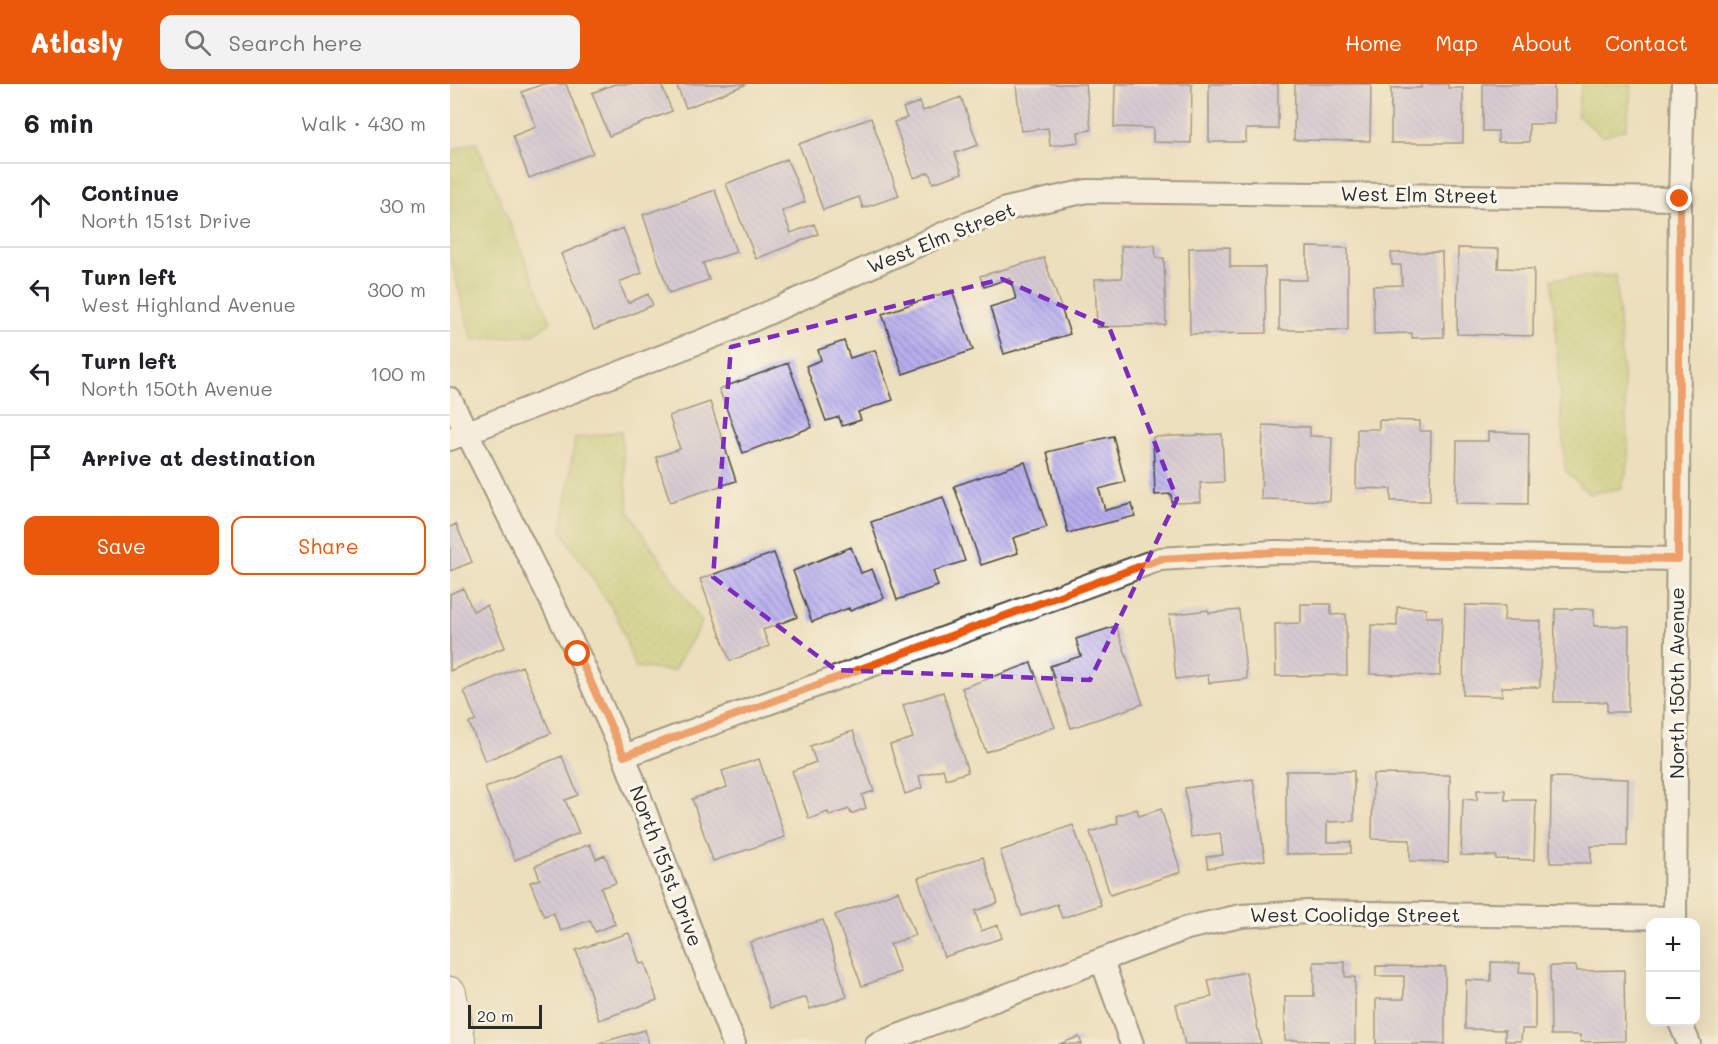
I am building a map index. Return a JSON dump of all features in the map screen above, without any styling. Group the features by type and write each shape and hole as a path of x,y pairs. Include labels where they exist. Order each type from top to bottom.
{"street":[{"name":"North 150th Avenue","path":"1675,918 1680,199 1683,84"},
{"name":"West Elm Street","path":"458,436 735,328 947,232 1006,208 1087,191 1680,199"},
{"name":"North 151st Drive","path":"450,399 458,436 578,654 624,756 734,1044"},
{"path":"624,756 1160,559 1275,552 1678,559"},
{"name":"West Coolidge Street","path":"877,1044 1196,926 1241,916 1274,912 1646,919"},
{"path":"1102,962 1131,1044"},
{"path":"450,993 460,1044"},
{"path":"1682,1026 1689,1044"}],"highlighted area":[{"path":"1002,279 1109,327 1177,499 1090,680 836,670 713,577 731,347"}],"green space":[{"path":"1582,84 1632,84 1626,129 1602,136 1577,115"},
{"path":"476,142 551,322 532,335 472,340 450,256 450,151"},
{"path":"1616,275 1629,460 1622,488 1589,494 1565,470 1552,279"},
{"path":"621,431 629,512 702,623 673,671 635,667 617,616 562,532 575,438"}],"building":[{"path":"543,84 566,84 593,153 529,178 513,136 536,127 522,92"},
{"path":"615,84 661,84 672,111 609,136 592,93"},
{"path":"676,84 747,84 686,108"},
{"path":"1016,84 1086,84 1091,130 1078,132 1079,142 1050,146 1048,128 1021,131"},
{"path":"1115,84 1192,84 1191,143 1153,142 1153,128 1114,127"},
{"path":"1209,84 1278,84 1278,129 1246,129 1246,142 1209,142"},
{"path":"1295,84 1371,84 1370,141 1294,140"},
{"path":"1421,84 1448,84 1448,88 1463,88 1463,143 1391,143 1391,88 1421,88"},
{"path":"1483,84 1554,84 1554,124 1529,124 1529,142 1498,142 1498,131 1483,131"},
{"path":"961,97 978,145 955,153 962,173 933,183 929,172 914,178 894,122 907,118 903,108 920,102 923,111"},
{"path":"871,118 899,196 863,208 859,197 823,210 799,144"},
{"path":"787,159 805,202 782,211 791,233 814,224 818,234 756,259 726,184"},
{"path":"715,190 736,252 703,263 709,280 669,293 643,215"},
{"path":"623,228 642,273 619,282 628,303 648,294 653,305 594,330 561,254"},
{"path":"1155,245 1156,258 1164,258 1166,325 1097,327 1095,279 1122,278 1121,246"},
{"path":"1230,247 1230,267 1265,267 1266,333 1190,334 1189,248"},
{"path":"1307,247 1348,248 1348,330 1279,330 1279,280 1307,280"},
{"path":"1458,248 1499,249 1498,268 1534,269 1533,336 1457,334"},
{"path":"1442,252 1444,337 1412,338 1412,333 1374,334 1373,286 1402,285 1401,265 1392,265 1391,253"},
{"path":"1044,258 1070,334 1004,354 990,307 1016,299 1010,278 984,287 980,276"},
{"path":"952,290 973,350 903,374 882,314"},
{"path":"844,341 850,358 875,350 893,400 858,412 861,420 842,426 839,417 826,421 806,366 821,360 818,350"},
{"path":"788,363 812,427 743,453 719,389"},
{"path":"710,402 736,481 670,502 656,457 680,449 669,416"},
{"path":"1379,420 1420,421 1420,431 1431,431 1430,501 1391,501 1391,489 1356,488 1357,429 1379,429"},
{"path":"1263,425 1310,427 1310,436 1332,437 1330,501 1261,499"},
{"path":"1488,432 1529,433 1528,504 1456,503 1457,441 1488,441"},
{"path":"1222,434 1224,482 1200,483 1201,502 1172,503 1171,494 1155,495 1153,437"},
{"path":"1113,436 1125,482 1099,489 1105,510 1132,504 1135,516 1068,533 1047,452"},
{"path":"1025,462 1047,527 1013,538 1018,553 981,565 954,486"},
{"path":"943,497 965,561 933,571 938,586 897,600 871,522"},
{"path":"456,524 472,562 450,571 450,527"},
{"path":"851,547 861,573 872,569 884,598 812,622 793,571"},
{"path":"774,553 797,617 763,630 769,646 730,661 700,579"},
{"path":"463,588 473,611 487,605 505,647 450,671 450,594"},
{"path":"1301,604 1331,604 1331,615 1346,614 1347,675 1276,676 1275,624 1301,623"},
{"path":"1465,605 1505,606 1504,620 1541,621 1540,687 1502,687 1502,696 1463,695"},
{"path":"1397,607 1426,608 1426,617 1442,617 1440,676 1370,674 1371,625 1397,626"},
{"path":"1555,609 1594,609 1594,626 1629,626 1628,712 1607,712 1607,702 1554,702"},
{"path":"1208,610 1209,613 1239,610 1247,679 1209,683 1208,675 1176,679 1169,615"},
{"path":"1116,626 1143,704 1071,728 1050,666 1081,656 1076,639"},
{"path":"1031,663 1055,727 986,752 962,688"},
{"path":"522,666 551,733 485,761 469,723 476,721 464,691"},
{"path":"943,692 968,772 946,779 943,769 919,776 922,788 905,794 890,745 913,738 903,705"},
{"path":"853,731 874,791 862,795 866,808 851,814 849,809 829,816 828,812 809,819 792,771 816,762 810,746"},
{"path":"562,756 578,795 565,800 579,833 515,860 485,788"},
{"path":"759,759 785,837 713,861 692,799 727,787 722,771"},
{"path":"1286,771 1354,771 1354,821 1327,822 1327,842 1351,842 1351,853 1286,854"},
{"path":"1373,774 1450,775 1448,862 1410,861 1410,840 1372,839"},
{"path":"1551,777 1628,779 1627,846 1591,846 1591,863 1550,863"},
{"path":"1253,779 1265,860 1208,868 1206,857 1223,855 1220,833 1191,837 1185,788"},
{"path":"1477,790 1505,790 1505,800 1536,800 1534,860 1461,855 1463,799 1477,800"},
{"path":"1137,809 1139,816 1161,809 1181,872 1110,895 1090,832 1118,823 1116,816"},
{"path":"1073,825 1101,905 1062,918 1057,904 1022,916 1000,851"},
{"path":"590,844 596,859 605,855 616,883 601,888 615,924 595,932 590,920 561,931 553,913 544,916 530,882 540,879 535,866"},
{"path":"983,857 998,903 975,911 981,931 998,925 1002,938 944,957 918,878"},
{"path":"898,891 915,935 890,944 900,972 862,986 835,915"},
{"path":"823,920 847,997 810,1009 806,997 770,1008 750,942"},
{"path":"629,933 640,964 645,963 657,1000 599,1020 576,950"},
{"path":"1314,962 1345,962 1345,977 1355,977 1355,1044 1285,1040 1285,996 1314,996"},
{"path":"1491,962 1520,963 1519,972 1535,973 1535,1029 1522,1029 1521,1041 1505,1041 1505,1030 1465,1029 1466,980 1491,981"},
{"path":"1376,966 1445,967 1445,1044 1376,1044 1376,999 1404,999 1404,976 1376,976"},
{"path":"1550,966 1576,966 1577,971 1624,970 1625,1041 1581,1042 1580,1035 1551,1035"},
{"path":"1246,972 1261,1044 1185,1044 1176,1004 1212,997 1208,980"},
{"path":"645,1030 649,1044 599,1044 599,1043"},
{"path":"1079,1037 1082,1044 1059,1044"}],"route":[{"path":"578,654 624,756 1160,559 1275,552 1678,559 1680,199"}]}
